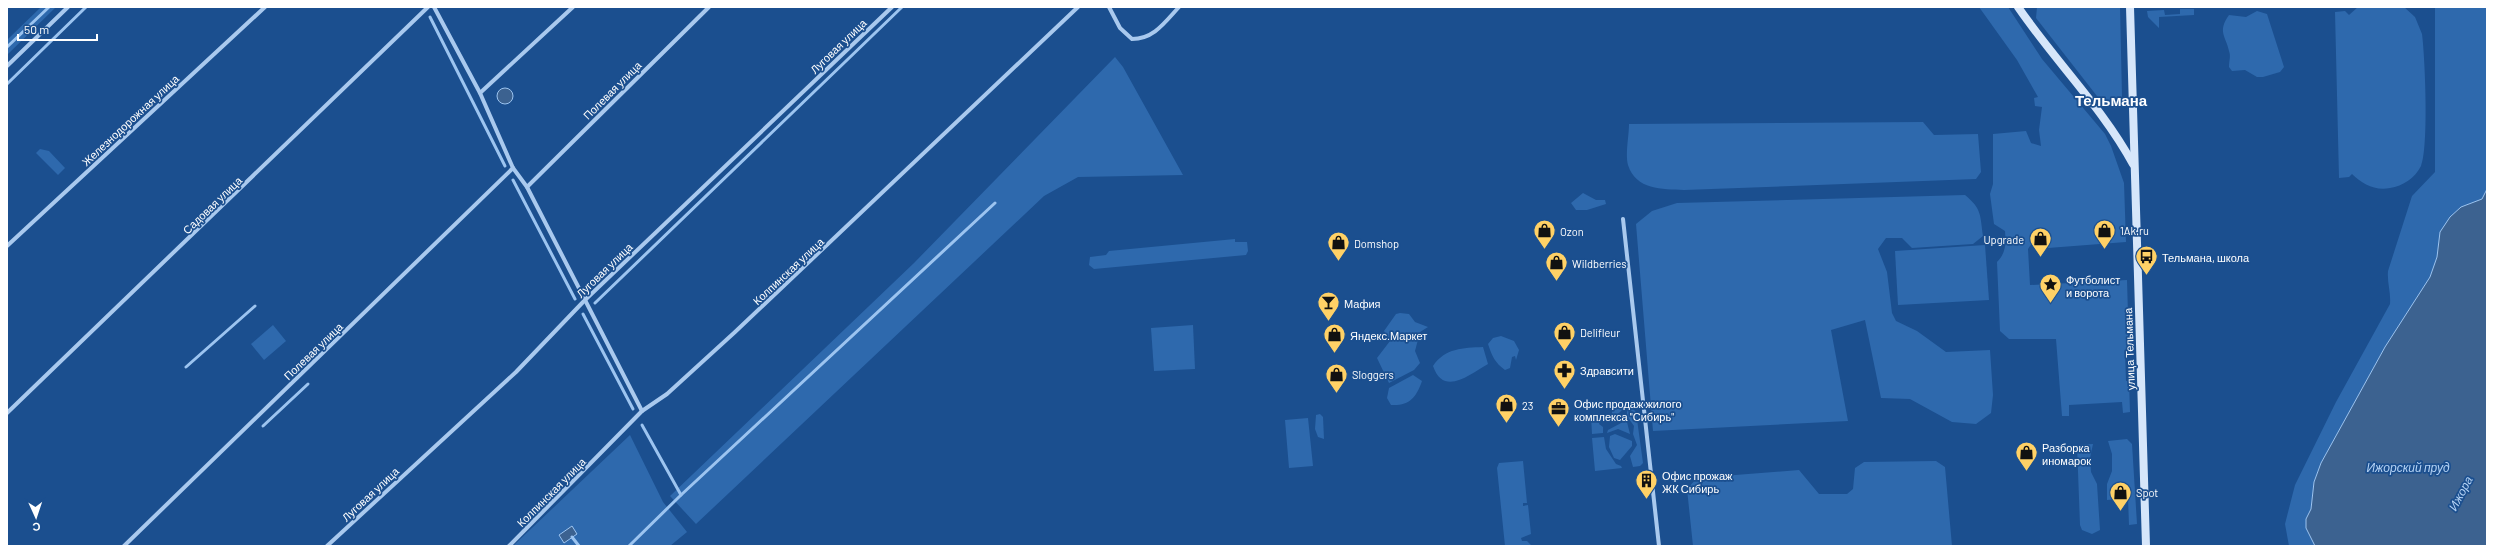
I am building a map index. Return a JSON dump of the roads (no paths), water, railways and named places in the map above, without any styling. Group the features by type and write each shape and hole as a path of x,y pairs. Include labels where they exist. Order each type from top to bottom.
{"main road":[{"path":"2018,7 2055,59 2116,132 2134,166"},
{"name":"улица Тельмана","path":"2130,7 2146,546"}],"street":[{"path":"7,66 68,7"},
{"name":"Железнодорожная улица","path":"7,246 265,7"},
{"name":"Садовая улица","path":"7,413 428,7"},
{"path":"434,7 480,93 513,168 527,187 584,301 642,411"},
{"path":"480,93 573,7"},
{"name":"Полевая улица","path":"527,187 709,7"},
{"name":"Луговая улица","path":"327,546 516,372 584,301 892,7"},
{"name":"Колпинская улица","path":"509,546 642,411 667,394 736,332 1078,7"},
{"path":"1109,7 1120,28 1132,39 1142,39 1152,35 1179,7"},
{"name":"Полевая улица","path":"124,546 513,168"},
{"path":"1623,219 1659,546"}],"water":[{"path":"502,88 508,88 513,93 511,102 508,104 502,104 497,99 497,93"},
{"name":"Ижорский пруд","path":"2487,189 2487,546 2315,546 2306,528 2306,519 2311,509 2314,482 2321,463 2385,347 2430,277 2437,257 2440,232 2450,217 2461,207 2482,199"},
{"path":"572,526 577,534 564,543 559,535"}],"waterway":[{"path":"7,47 49,7"},
{"path":"7,84 86,7"},
{"path":"595,303 902,7"},
{"path":"430,17 505,166"},
{"path":"513,180 575,299"},
{"path":"629,546 681,495 995,203"},
{"path":"186,367 255,306"},
{"path":"583,314 633,409"},
{"path":"263,426 308,384"},
{"path":"642,425 681,495"},
{"path":"572,537 579,546"}],"place":[{"name":"Ozon","path":"1545,250"},
{"name":"1Ak.ru","path":"2105,250"},
{"name":"Upgrade","path":"2040,258"},
{"name":"Domshop","path":"1338,262"},
{"name":"Тельмана, школа","path":"2147,276"},
{"name":"Wildberries","path":"1557,282"},
{"name":"Футболист и ворота","path":"2051,304"},
{"name":"Мафия","path":"1328,322"},
{"name":"Delifleur","path":"1564,352"},
{"name":"Яндекс.Маркет","path":"1335,354"},
{"name":"Здравсити","path":"1565,390"},
{"name":"Sloggers","path":"1336,394"},
{"name":"23","path":"1506,424"},
{"name":"Офис продаж жилого комплекса \"Сибирь\"","path":"1559,428"},
{"name":"Разборка иномарок","path":"2027,472"},
{"name":"Офис прожаж ЖК Сибирь","path":"1647,500"},
{"name":"Spot","path":"2121,512"}],"district":[{"name":"Тельмана","path":"2111,100"}],"water label":[{"name":"Ижора","path":"2460,493"}]}
